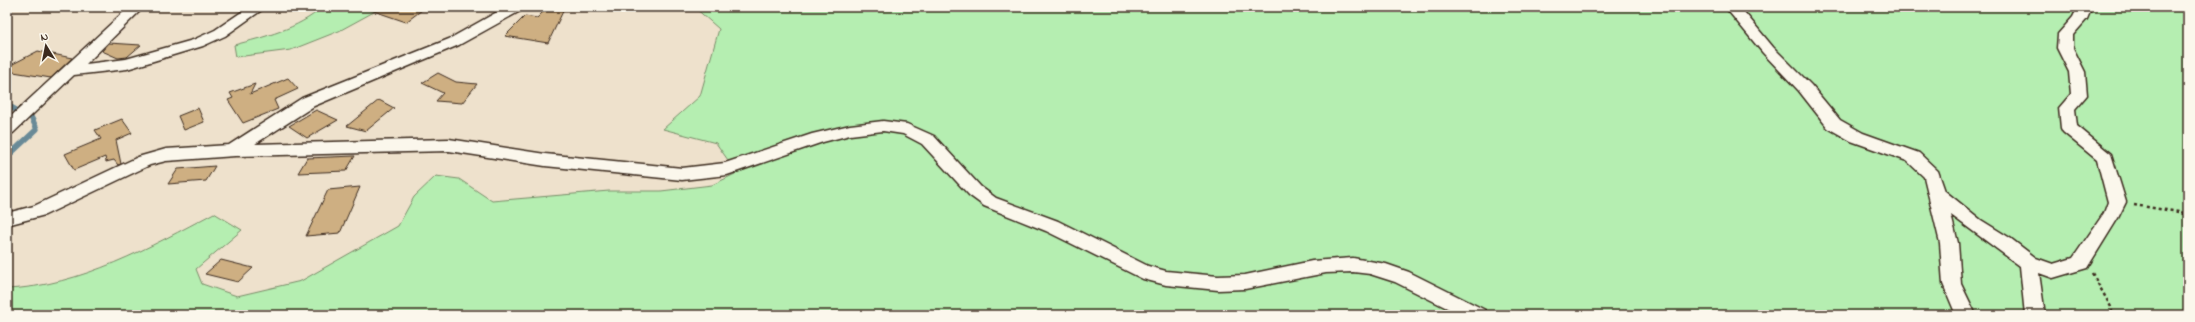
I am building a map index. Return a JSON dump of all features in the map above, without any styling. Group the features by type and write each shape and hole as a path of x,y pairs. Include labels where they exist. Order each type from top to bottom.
{"street":[{"path":"9,123 72,70 137,7"},
{"path":"72,70 127,64 198,43 220,33 259,7"},
{"path":"235,150 308,102 454,42 517,7"},
{"path":"1716,7 1734,10 1768,50 1803,85 1834,124 1851,135 1918,161 1932,175 1948,242 1952,284 1966,315"},
{"path":"1937,194 1975,225 2004,243 2029,263 2053,271 2080,263 2112,214 2117,202 2105,158 2069,128 2067,108 2079,95 2077,72 2065,48 2066,34 2080,19 2085,7"},
{"path":"7,219 39,211 157,157 235,150 449,145 545,160 682,174 727,169 818,138 850,130 868,127 894,127 907,129 928,140 975,191 990,202 1052,226 1143,272 1166,278 1232,283 1325,266 1366,266 1399,275 1478,315"},
{"path":"2029,263 2032,300 2035,315"}],"path":[{"path":"2117,202 2179,212 2188,216"},
{"path":"2091,269 2099,288 2111,307 2112,315"}],"green space":[{"path":"323,7 383,7 339,31 291,50 236,57 234,45 292,27 313,15"},
{"path":"694,7 2188,7 2188,315 7,315 7,289 62,281 88,273 140,251 214,213 242,230 196,269 202,284 237,296 301,281 398,226 414,197 436,176 459,179 492,201 609,191 661,191 712,185 737,173 716,143 663,129 700,96 719,29"}],"building":[{"path":"368,7 426,7 406,22 368,9"},
{"path":"548,7 565,7 548,43 505,36 525,16 537,18"},
{"path":"109,43 141,45 127,57 118,58 102,51"},
{"path":"38,51 72,58 51,78 7,71 7,67"},
{"path":"438,73 456,82 477,84 462,103 436,101 443,93 422,83"},
{"path":"288,78 298,89 274,100 278,109 243,123 228,100 233,98 230,93 255,84 250,94"},
{"path":"379,100 394,108 366,131 347,126"},
{"path":"198,108 204,122 184,130 178,116"},
{"path":"316,110 338,120 307,138 289,126"},
{"path":"122,119 132,133 116,140 121,164 118,165 114,160 106,162 105,157 74,170 65,154 101,139 95,130"},
{"path":"355,156 346,171 298,173 307,158"},
{"path":"215,166 206,181 168,184 178,169"},
{"path":"360,187 340,233 306,236 328,190"},
{"path":"221,260 253,268 238,282 205,274"}],"waterway":[{"path":"7,105 16,110"},
{"path":"7,157 37,129 30,115"}]}
